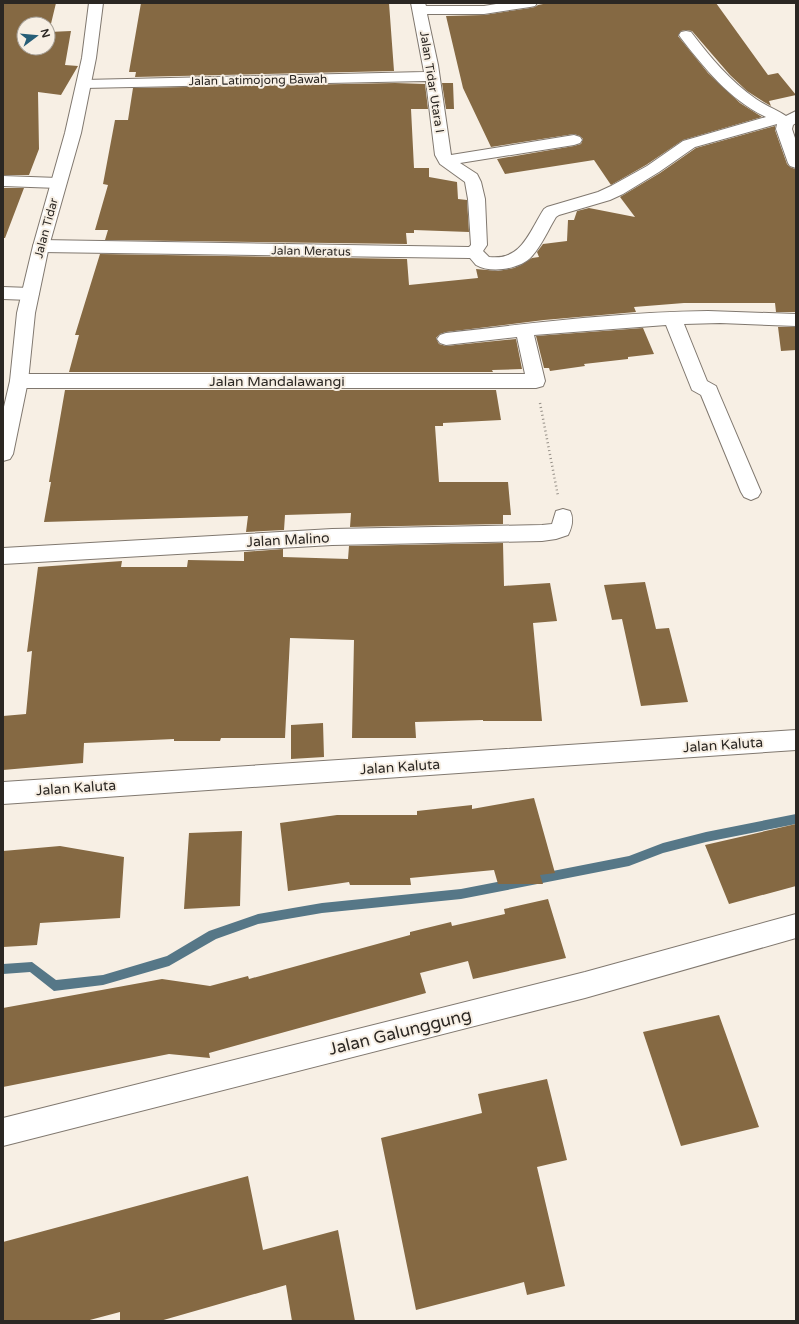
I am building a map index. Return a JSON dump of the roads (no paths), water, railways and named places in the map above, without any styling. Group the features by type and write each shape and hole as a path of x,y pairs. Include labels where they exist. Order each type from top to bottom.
{"street":[{"name":"Jalan Tidar","path":"3,454 8,410 19,381 26,313 41,246 73,133 90,58 96,3"},
{"path":"419,7 484,10 530,3"},
{"name":"Jalan Tidar Utara I","path":"419,7 432,76 443,155 446,161"},
{"path":"686,35 713,69 728,84 762,110 788,119"},
{"name":"Jalan Latimojong Bawah","path":"84,84 432,76"},
{"path":"788,119 784,129 796,163"},
{"path":"446,161 472,178 475,188 479,245 474,252 483,261 498,263 515,259 524,254 550,213 604,196 617,190 654,169 689,144 788,119"},
{"path":"446,161 574,140"},
{"path":"3,181 58,183"},
{"name":"Jalan Meratus","path":"41,246 454,253 474,252"},
{"path":"3,293 30,294"},
{"path":"446,339 587,324 695,317 796,320"},
{"path":"673,319 699,385 709,391 751,492"},
{"name":"Jalan Mandalawangi","path":"19,381 536,381 524,330"},
{"name":"Jalan Malino","path":"3,556 332,537 542,533 561,529 563,518"},
{"name":"Jalan Kaluta","path":"3,793 796,740"},
{"name":"Jalan Galunggung","path":"3,1132 585,985 796,926"}],"waterway":[{"path":"3,969 32,967 54,986 103,980 169,961 213,935 258,919 322,908 461,894 629,861 663,848 706,837 796,819"}]}
